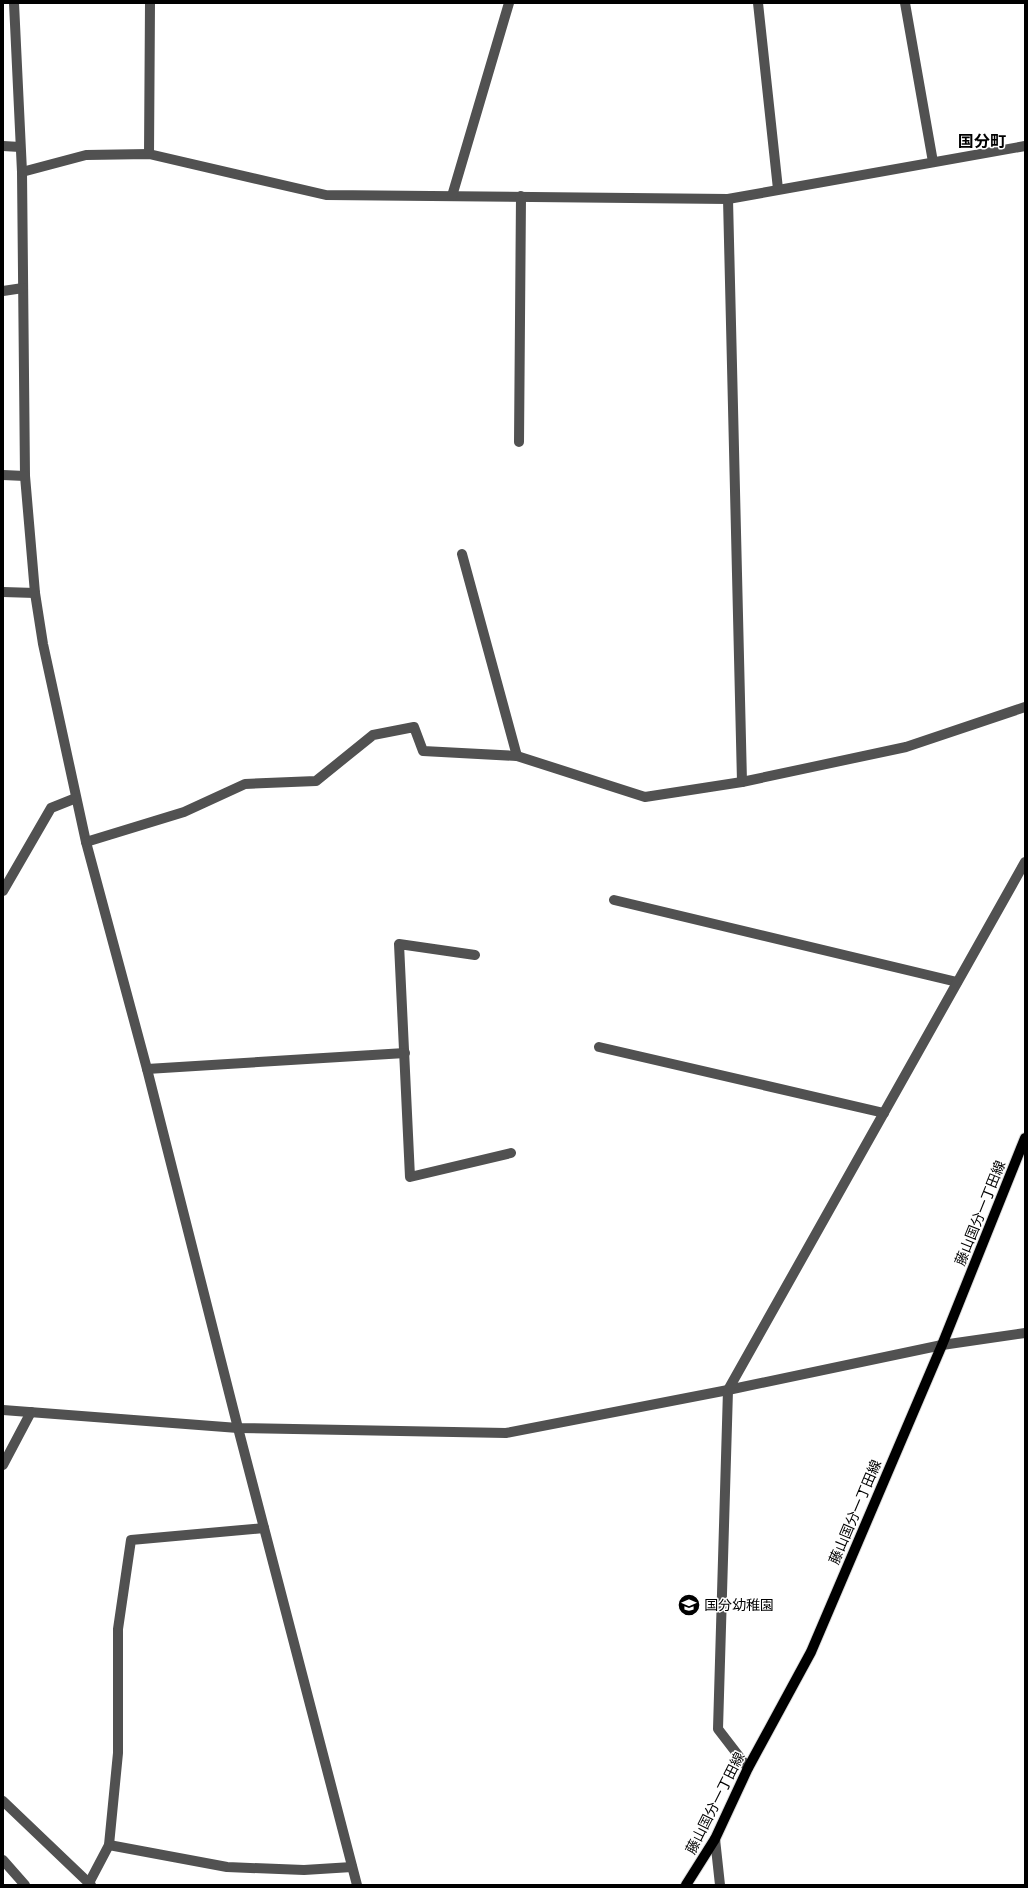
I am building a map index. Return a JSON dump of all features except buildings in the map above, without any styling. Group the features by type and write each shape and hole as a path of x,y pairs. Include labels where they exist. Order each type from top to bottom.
{"main road":[{"name":"藤山国分一丁田線","path":"686,1885 715,1839 748,1768 811,1652 942,1345 1025,1138"}],"street":[{"path":"14,3 22,172 22,288 26,476 35,593 43,644 86,842 147,1069 238,1428 357,1885"},
{"path":"150,3 150,154"},
{"path":"452,196 509,3"},
{"path":"758,3 778,189"},
{"path":"905,3 933,162"},
{"path":"3,146 20,147"},
{"path":"22,172 86,155 150,154 326,195 728,199 1025,146"},
{"path":"519,442 521,196"},
{"path":"728,199 742,782"},
{"path":"3,291 22,288"},
{"path":"3,475 26,476"},
{"path":"462,554 517,756"},
{"path":"3,592 35,593"},
{"path":"86,842 184,812 245,784 316,781 373,735 414,727 423,751 517,756 645,798 742,782 906,747 1025,706"},
{"path":"3,891 51,808 76,798"},
{"path":"748,1768 718,1729 728,1390 1025,862"},
{"path":"614,900 957,982"},
{"path":"475,955 399,944 410,1177 511,1153"},
{"path":"599,1047 884,1113"},
{"path":"147,1069 405,1053"},
{"path":"3,1410 238,1428 506,1433 728,1390 942,1345 1025,1334"},
{"path":"3,1464 31,1412"},
{"path":"3,1801 90,1884 109,1845 118,1753 118,1629 131,1540 264,1528"},
{"path":"715,1839 720,1885"},
{"path":"109,1845 227,1867 304,1870 352,1867"},
{"path":"3,1860 25,1885"}],"place":[{"name":"国分幼稚園","path":"689,1605"}],"district":[{"name":"国分町","path":"982,141"}]}
